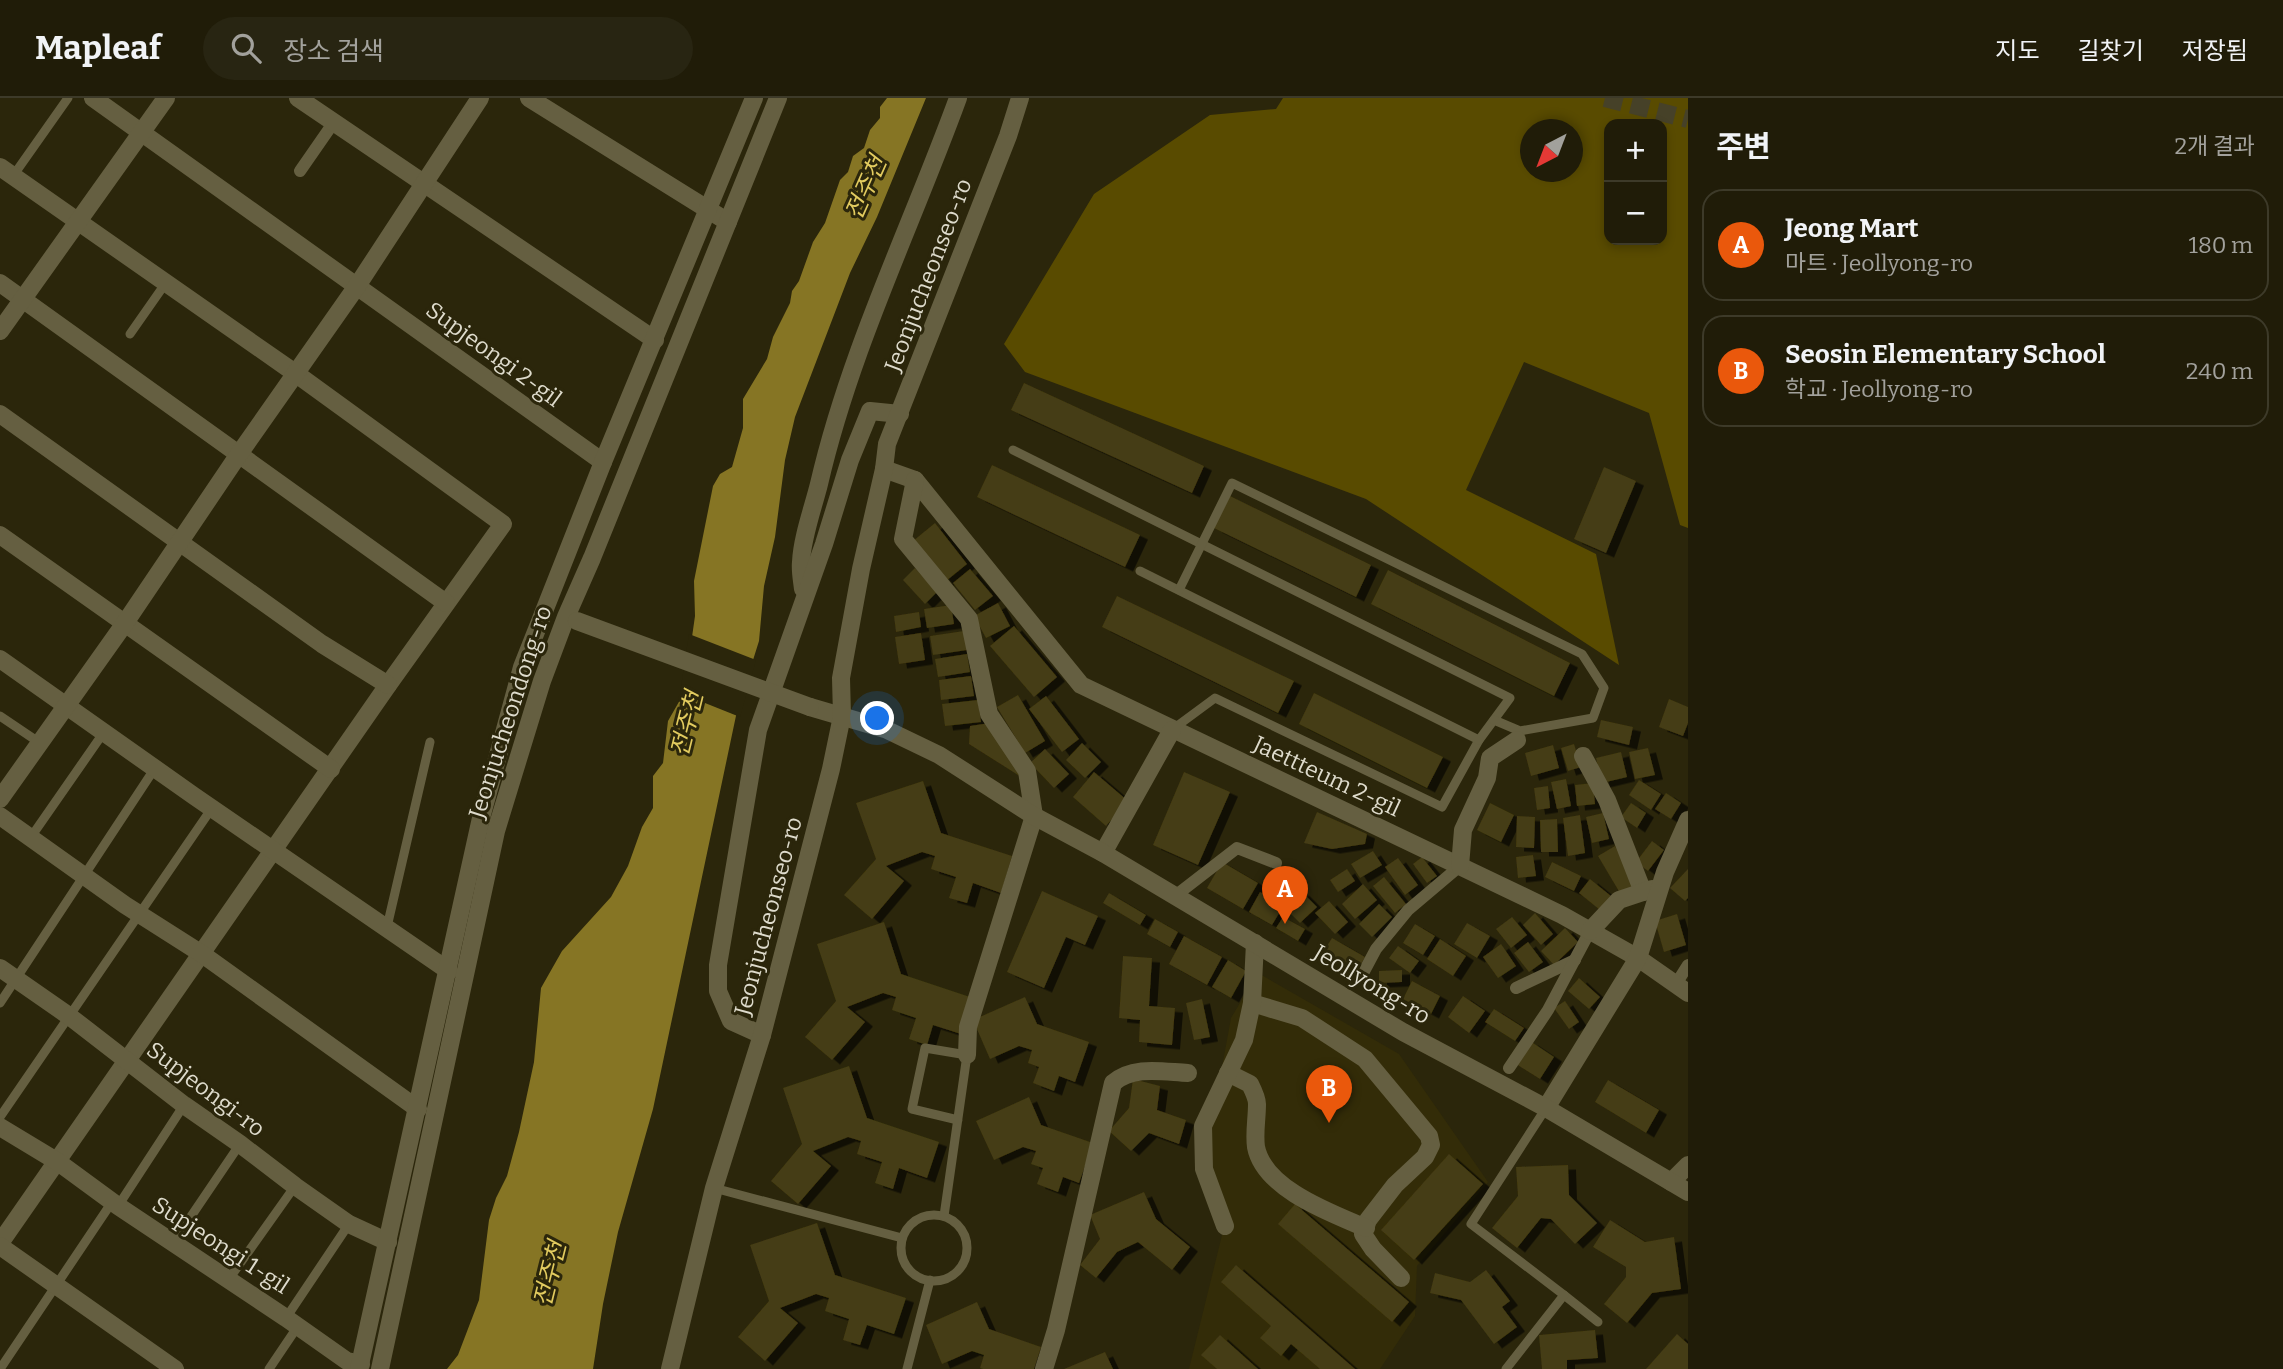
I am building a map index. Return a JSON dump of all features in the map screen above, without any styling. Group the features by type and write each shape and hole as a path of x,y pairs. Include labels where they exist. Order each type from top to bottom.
{"street":[{"name":"Supjeongi 2-gil","path":"93,98 603,461"},
{"path":"0,331 166,98"},
{"path":"299,98 655,340"},
{"path":"0,799 125,624 239,454 357,286 481,98"},
{"path":"528,98 728,222"},
{"name":"Jeonjucheondong-ro","path":"360,1366 488,793 522,667 603,461 754,98"},
{"name":"Jeonjucheondong-ro","path":"380,1369 496,831 542,681 571,619 592,558 778,98"},
{"path":"803,597 801,561 846,383 958,98"},
{"name":"Jeonjucheonseo-ro","path":"670,1369 715,1188 762,1035 831,769 842,716 841,678 887,444 1009,136 1020,98"},
{"path":"300,172 334,122"},
{"path":"5,174 295,373 503,524 0,1244 154,1364 175,1369"},
{"path":"0,283 446,603"},
{"path":"762,1035 731,1021 718,991 718,965 758,730 824,544 850,460 870,411 900,414"},
{"path":"0,414 321,644 388,685"},
{"path":"884,469 915,480 1081,685 1172,730 1103,853"},
{"path":"915,480 903,539 969,619 989,714 1027,771 1034,816 968,1027 967,1055"},
{"path":"0,534 331,769"},
{"name":"Jeollyong-ro","path":"545,609 810,707 885,729 939,755 1034,816 1103,853 1403,1032 1546,1108 1688,1192"},
{"path":"0,659 449,971"},
{"name":"Jaettteum 2-gil","path":"1172,730 1460,866 1590,931 1638,958 1682,988 1688,965"},
{"path":"1460,866 1463,830 1487,778 1490,758 1517,740"},
{"path":"1583,756 1608,800 1643,892"},
{"path":"0,816 132,910 202,954 418,1108"},
{"path":"1546,1108 1638,958 1661,886 1688,820"},
{"path":"1175,896 1237,848 1276,863"},
{"name":"Jeollyong-ro","path":"1360,979 1376,949 1408,910 1460,866"},
{"path":"1509,1068 1548,1010 1590,931 1619,900 1661,886"},
{"path":"1225,1226 1204,1169 1203,1126 1244,1041 1252,1003 1255,943"},
{"path":"1516,988 1575,960"},
{"name":"Supjeongi-ro","path":"0,968 69,1016 295,1186 349,1224 388,1242"},
{"path":"1252,1003 1302,1018 1365,1059 1429,1136 1431,1145 1425,1157 1395,1185 1363,1234 1373,1249 1401,1278"},
{"path":"1044,1369 1056,1330 1113,1083 1120,1077 1140,1071 1188,1073"},
{"path":"1228,1073 1250,1084 1257,1102 1254,1122 1256,1150 1266,1170 1281,1185 1327,1211 1366,1227"},
{"name":"Supjeongi 1-gil","path":"0,1128 58,1162 115,1204 347,1361 360,1366"},
{"path":"1671,1182 1688,1165"}],"lane":[{"path":"5,174 68,98"},
{"path":"130,334 165,284"},
{"path":"1013,450 1510,698 1479,740 1442,807 1215,698 1172,730"},
{"path":"1179,590 1233,483 1582,654 1604,688 1593,718 1520,731 1494,720"},
{"path":"1140,571 1479,740"},
{"path":"0,716 40,743"},
{"path":"31,837 104,732"},
{"path":"387,927 430,742"},
{"path":"0,1003 155,768"},
{"path":"0,1116 69,1016 132,910 212,808"},
{"path":"944,1216 958,1120 967,1055 925,1048 912,1109 958,1120"},
{"path":"1,1369 184,1105"},
{"path":"1546,1108 1471,1224 1598,1322"},
{"path":"173,1243 240,1144"},
{"path":"229,1279 295,1186"},
{"path":"715,1188 902,1238"},
{"path":"923,1216 944,1216 961,1228 968,1248 966,1258 952,1276 941,1280 919,1277 904,1261 902,1238 914,1221 923,1216"},
{"path":"269,1369 292,1322 349,1224"},
{"path":"907,1369 930,1280"},
{"path":"1506,1369 1564,1295"}],"shaded area":[{"path":"1283,98 1688,98 1688,528 1680,525 1649,413 1524,362 1466,490 1596,554 1619,665 1366,499 1025,372 1004,344 1094,194 1210,115 1276,109"},
{"path":"1258,973 1399,1054 1488,1182 1417,1266 1415,1316 1380,1369 1189,1369 1224,1227 1201,1182 1231,1018"}],"water":[{"name":"전주천","path":"887,98 926,98 877,217 850,273 795,417 764,586 759,641 737,711 653,1109 618,1232 593,1369 447,1369 458,1355 479,1300 489,1220 507,1176 534,1062 541,988 562,951 611,897 628,866 642,827 653,808 653,776 663,763 668,721 684,693 695,616 694,581 713,486 720,474 732,467 743,428 743,399 767,359 773,337 790,303 792,291 799,281 813,242 825,223 840,180 848,172 853,156 864,148 870,130 880,118 880,107"}],"pier":[{"path":"689,634 756,660 740,717 680,693"}],"building":[{"path":"1024,383 1204,466 1192,493 1011,410"},
{"path":"992,465 1140,535 1125,567 977,497"},
{"path":"1604,467 1636,481 1606,553 1574,539"},
{"path":"1230,496 1371,565 1356,597 1214,528"},
{"path":"935,523 967,564 946,581 913,541"},
{"path":"915,568 937,592 925,604 903,580"},
{"path":"970,569 993,596 975,610 953,583"},
{"path":"1388,570 1570,663 1554,696 1371,604"},
{"path":"1117,596 1294,681 1278,713 1102,627"},
{"path":"998,603 1010,626 986,638 974,616"},
{"path":"951,605 954,624 927,628 924,609"},
{"path":"919,612 921,627 896,632 894,616"},
{"path":"1014,626 1057,677 1034,697 990,646"},
{"path":"964,631 967,650 933,655 930,636"},
{"path":"921,633 925,660 899,664 895,637"},
{"path":"967,654 970,672 938,677 935,659"},
{"path":"971,676 974,696 941,700 939,680"},
{"path":"1314,693 1443,757 1427,788 1299,724"},
{"path":"1018,695 1045,741 1025,753 997,707"},
{"path":"1046,696 1079,739 1062,752 1029,709"},
{"path":"1669,699 1688,707 1688,723 1683,736 1659,727"},
{"path":"978,700 981,722 945,726 942,704"},
{"path":"1601,720 1633,727 1629,745 1597,737"},
{"path":"990,723 1021,777 969,744 970,726"},
{"path":"1082,743 1101,762 1085,778 1066,760"},
{"path":"1574,744 1581,767 1568,771 1561,748"},
{"path":"1553,745 1559,768 1531,776 1525,753"},
{"path":"1648,748 1655,775 1635,779 1629,752"},
{"path":"1045,749 1069,774 1054,788 1030,763"},
{"path":"1621,752 1627,777 1602,783 1596,758"},
{"path":"1094,772 1128,801 1106,826 1073,797"},
{"path":"1184,772 1230,792 1198,865 1153,845"},
{"path":"1566,779 1571,806 1557,809 1551,782"},
{"path":"1639,780 1661,794 1651,810 1629,795"},
{"path":"923,781 941,833 1012,856 1001,893 973,883 967,903 949,898 956,877 931,869 935,856 922,852 886,866 904,881 872,919 844,895 876,859 856,803"},
{"path":"1593,783 1595,804 1577,806 1575,785"},
{"path":"1548,786 1550,808 1537,810 1534,788"},
{"path":"1666,793 1681,803 1671,819 1655,809"},
{"path":"1490,803 1514,815 1501,842 1477,830"},
{"path":"1631,803 1646,813 1637,828 1621,817"},
{"path":"1317,812 1367,834 1365,844 1332,849 1304,843"},
{"path":"1603,813 1609,839 1592,843 1586,817"},
{"path":"1580,815 1585,853 1568,856 1563,818"},
{"path":"1517,816 1535,817 1534,848 1516,847"},
{"path":"1557,819 1558,852 1541,852 1540,820"},
{"path":"1652,841 1664,850 1648,871 1636,862"},
{"path":"1615,846 1636,884 1620,893 1598,856"},
{"path":"1373,851 1382,865 1360,878 1351,864"},
{"path":"1533,855 1536,876 1518,878 1516,857"},
{"path":"1422,857 1437,876 1427,883 1413,864"},
{"path":"1398,858 1418,885 1405,895 1385,867"},
{"path":"1222,862 1258,883 1243,909 1207,888"},
{"path":"1552,862 1581,876 1574,891 1545,877"},
{"path":"1347,869 1355,881 1338,892 1330,880"},
{"path":"1688,869 1688,898 1685,901 1670,888"},
{"path":"1384,877 1406,904 1395,913 1373,886"},
{"path":"1590,879 1611,896 1600,910 1579,893"},
{"path":"1363,884 1377,900 1355,919 1342,904"},
{"path":"1042,891 1098,916 1085,945 1066,937 1044,988 1007,972"},
{"path":"1301,891 1317,907 1300,923 1284,907"},
{"path":"1260,892 1284,905 1272,925 1249,912"},
{"path":"1109,893 1146,915 1140,925 1103,903"},
{"path":"1329,901 1348,922 1335,934 1315,913"},
{"path":"1379,904 1392,917 1372,937 1359,924"},
{"path":"1535,913 1553,934 1541,945 1523,925"},
{"path":"1677,914 1686,945 1664,952 1655,921"},
{"path":"1283,917 1305,929 1298,941 1276,928"},
{"path":"1512,917 1527,935 1511,948 1496,929"},
{"path":"1155,919 1178,932 1170,947 1147,934"},
{"path":"884,922 901,974 973,998 961,1034 933,1025 927,1045 909,1039 916,1018 892,1010 896,997 883,993 847,1007 865,1022 832,1060 805,1037 836,1001 817,944"},
{"path":"1467,923 1490,936 1477,958 1454,944"},
{"path":"1415,924 1435,936 1423,955 1403,943"},
{"path":"1565,928 1578,942 1554,965 1541,951"},
{"path":"1184,936 1222,957 1207,985 1169,964"},
{"path":"1332,938 1365,957 1356,973 1322,954"},
{"path":"1440,939 1466,956 1453,976 1427,959"},
{"path":"1528,942 1543,962 1529,972 1514,953"},
{"path":"1501,944 1516,966 1498,978 1483,957"},
{"path":"1398,946 1419,961 1410,973 1389,958"},
{"path":"1123,956 1152,958 1149,1006 1175,1008 1172,1045 1139,1042 1140,1020 1119,1018"},
{"path":"1228,960 1246,971 1231,998 1212,987"},
{"path":"1402,970 1402,982 1379,983 1379,971"},
{"path":"1579,978 1600,997 1589,1009 1568,991"},
{"path":"1412,981 1440,996 1431,1014 1403,999"},
{"path":"1463,996 1485,1011 1469,1033 1448,1017"},
{"path":"1025,997 1037,1024 1089,1042 1075,1082 1059,1076 1054,1091 1033,1083 1039,1067 1028,1063 1032,1050 1019,1046 990,1059 973,1020"},
{"path":"1202,999 1210,1037 1194,1040 1186,1003"},
{"path":"1565,1001 1579,1022 1569,1029 1554,1008"},
{"path":"1494,1009 1524,1028 1515,1041 1485,1022"},
{"path":"1530,1041 1554,1057 1540,1079 1516,1064"},
{"path":"849,1066 867,1118 939,1142 927,1178 899,1168 893,1189 875,1183 882,1162 857,1154 861,1141 848,1137 813,1151 831,1166 798,1204 771,1181 802,1144 783,1088"},
{"path":"1133,1079 1160,1086 1157,1110 1186,1120 1179,1144 1149,1133 1131,1151 1109,1131 1129,1108"},
{"path":"1608,1080 1659,1110 1646,1133 1595,1102"},
{"path":"1029,1097 1041,1125 1093,1143 1079,1183 1063,1177 1058,1192 1037,1184 1043,1168 1031,1164 1036,1151 1023,1147 994,1160 976,1121"},
{"path":"1449,1154 1483,1184 1414,1260 1381,1230"},
{"path":"1568,1165 1569,1195 1597,1223 1575,1244 1551,1219 1541,1218 1517,1248 1492,1228 1518,1196 1516,1167"},
{"path":"1144,1192 1156,1219 1190,1247 1172,1270 1138,1242 1117,1252 1096,1278 1080,1265 1100,1239 1090,1215"},
{"path":"1295,1204 1409,1302 1392,1322 1278,1224"},
{"path":"1610,1220 1645,1242 1674,1237 1681,1289 1652,1293 1627,1323 1604,1304 1626,1277 1626,1267 1593,1247"},
{"path":"817,1223 835,1275 906,1298 894,1334 867,1325 860,1345 843,1340 849,1319 825,1311 829,1298 816,1294 780,1308 798,1323 765,1361 738,1337 769,1301 750,1245"},
{"path":"1236,1265 1355,1369 1320,1369 1291,1344 1281,1356 1260,1338 1271,1326 1221,1282"},
{"path":"1486,1270 1510,1301 1502,1307 1517,1327 1494,1344 1461,1300 1430,1293 1435,1273 1470,1282"},
{"path":"977,1302 989,1329 1041,1347 1034,1369 983,1369 980,1368 984,1355 972,1351 942,1364 926,1325"},
{"path":"1595,1330 1598,1358 1567,1360 1567,1369 1542,1369 1539,1335"},
{"path":"1677,1334 1688,1344 1688,1369 1646,1369"},
{"path":"1220,1335 1258,1369 1217,1369 1201,1355"},
{"path":"1105,1352 1113,1369 1064,1369"}],"tunnel":[{"path":"1605,98 1688,119"}],"place":[{"name":"Jeong Mart","path":"1285,924"},
{"name":"Seosin Elementary School","path":"1329,1123"}]}
